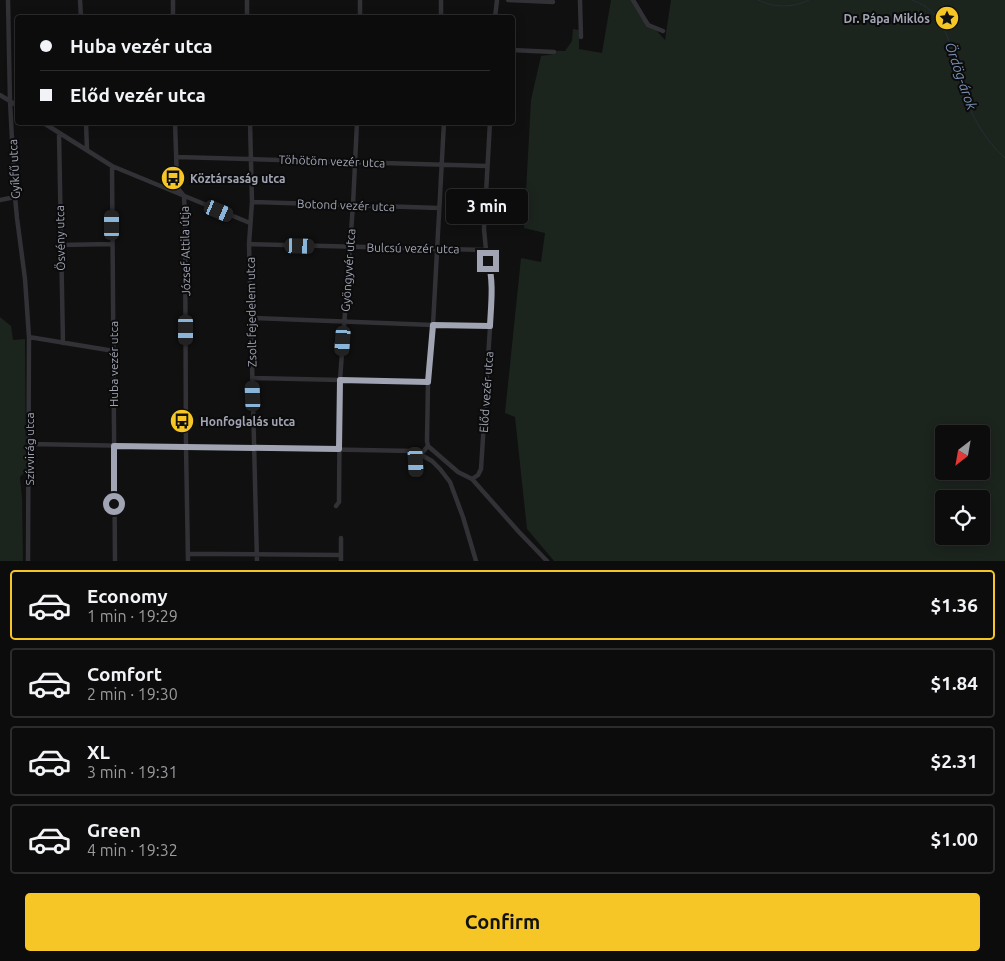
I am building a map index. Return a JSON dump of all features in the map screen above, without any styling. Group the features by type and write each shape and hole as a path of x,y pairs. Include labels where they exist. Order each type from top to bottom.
{"street":[{"name":"Gyíkfű utca","path":"8,0 10,101 16,218 25,279 30,337"},
{"path":"80,0 81,15"},
{"path":"173,0 173,15"},
{"path":"247,0 247,15"},
{"path":"360,0 360,15"},
{"path":"441,0 441,15"},
{"path":"495,15 497,0"},
{"path":"508,0 553,2"},
{"path":"580,0 581,37"},
{"path":"633,0 648,25 664,31"},
{"path":"515,50 554,52"},
{"path":"0,95 15,104"},
{"path":"47,125 112,166 250,224"},
{"path":"86,125 87,150"},
{"name":"József Attila útja","path":"176,125 177,181 179,190 184,196 186,216 188,561"},
{"name":"Zsolt fejedelem utca","path":"250,125 252,202 249,244 257,561"},
{"name":"Gyöngyvér utca","path":"336,506 339,502 340,380 356,162 357,125"},
{"path":"444,125 428,382 428,446 458,472 472,479 547,561"},
{"name":"Előd vezér utca","path":"472,479 478,475 481,469 492,296 491,272 484,229 490,125"},
{"name":"Ösvény utca","path":"59,133 63,343"},
{"name":"Töhötöm vezér utca","path":"177,157 487,166"},
{"name":"Huba vezér utca","path":"112,166 114,561"},
{"path":"0,200 15,197"},
{"name":"Botond vezér utca","path":"252,202 439,208"},
{"path":"60,245 112,244"},
{"name":"Bulcsú vezér utca","path":"249,244 486,250"},
{"path":"251,318 490,326"},
{"path":"30,337 114,351"},
{"name":"Szívvirág utca","path":"28,561 30,337"},
{"path":"252,378 428,382"},
{"path":"29,444 415,451 440,468 450,482 476,561"},
{"path":"421,454 428,446"},
{"path":"415,451 416,473"},
{"path":"188,554 340,558 341,538"}],"shaded area":[{"path":"611,0 633,0 642,14 665,40 671,0 1005,0 1005,561 554,561 527,529 515,417 505,413 521,258 541,262 545,233 524,228 531,100 541,56 555,54 556,51 565,51 572,41 573,29 579,30 579,49 602,53"},
{"path":"0,317 11,326 13,340 25,339 26,471 20,477 23,561 0,561"}],"waterway":[{"name":"Ördög-árok","path":"758,0 777,6 790,6 809,0"},
{"name":"Ördög-árok","path":"912,0 926,7 940,22 949,41 960,83 972,114 983,133 1005,158"}],"place":[{"name":"Dr. Pápa Miklós","path":"947,18"},
{"name":"Köztársaság utca","path":"173,178"},
{"name":"Honfoglalás utca","path":"182,421"}],"route":[{"path":"114,504 114,446 339,449 340,380 428,382 433,325 490,326 492,296 491,272 488,261"}]}
